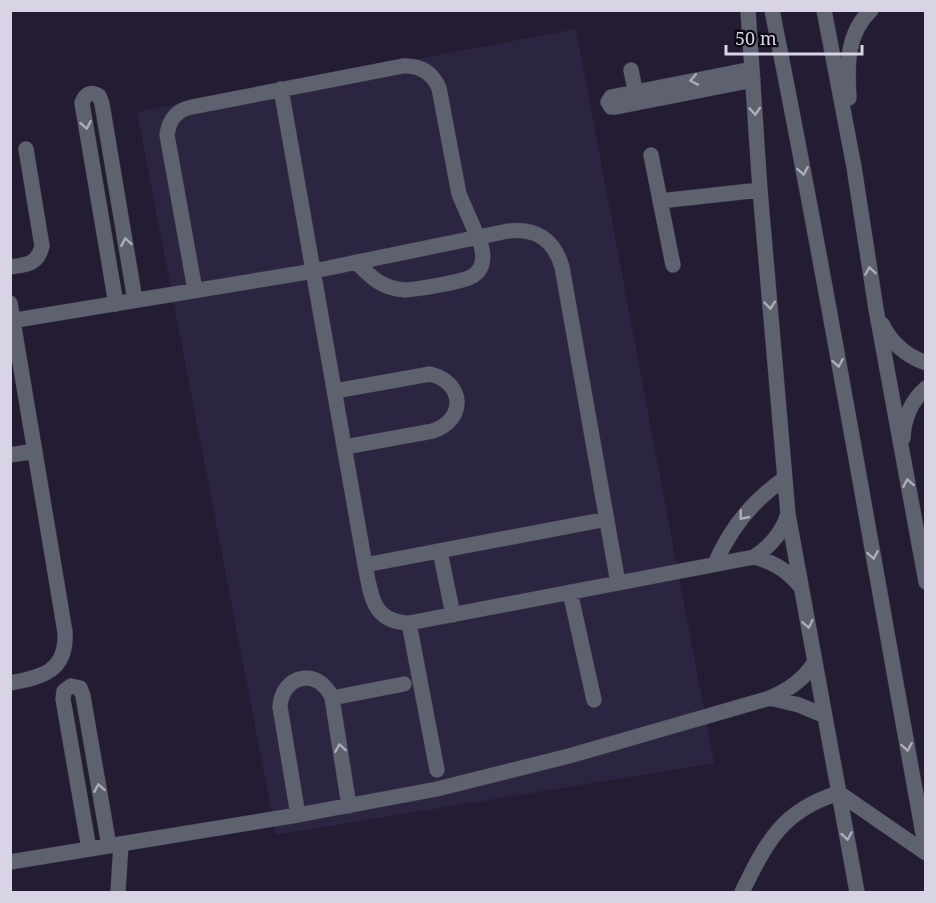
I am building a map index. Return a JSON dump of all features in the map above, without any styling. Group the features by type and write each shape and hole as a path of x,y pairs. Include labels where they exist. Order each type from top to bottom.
{"street":[{"path":"748,10 760,190 788,514 857,892"},
{"path":"772,10 847,408 926,852"},
{"path":"824,10 854,167 876,309 926,582"},
{"path":"854,167 848,54 855,32 871,10"},
{"path":"195,290 168,143 168,127 171,119 184,109 410,65 425,70 436,81 439,88 459,194 483,254 483,262 479,271 462,280 414,289 396,289 378,283 356,262"},
{"path":"631,70 637,98 752,74"},
{"path":"281,89 365,565 374,603 380,613 389,620 409,623 754,557 779,535 788,514"},
{"path":"116,304 82,107 84,98 90,93 99,96 102,104 135,300"},
{"path":"10,267 30,264 36,260 42,246 26,149"},
{"path":"651,155 673,265"},
{"path":"660,201 760,190"},
{"path":"12,321 314,271 508,231 532,232 543,237 552,246 558,256 564,279 618,583"},
{"path":"10,303 65,642 60,660 46,674 38,678 10,683"},
{"path":"876,309 884,328 896,345 913,358 926,363"},
{"path":"335,391 430,374 440,376 449,382 457,400 456,411 443,427 433,431 345,447"},
{"path":"902,453 903,432 908,412 919,394 926,388"},
{"path":"10,455 35,451"},
{"path":"715,564 729,535 748,510 759,498 784,479"},
{"path":"365,565 607,519"},
{"path":"440,551 453,615"},
{"path":"754,557 775,564 800,586"},
{"path":"570,592 594,700"},
{"path":"409,623 437,770"},
{"path":"10,862 298,815 482,779 770,698 796,684 815,662"},
{"path":"298,815 280,707 280,699 284,690 297,679 315,679 323,684 332,698 349,806"},
{"path":"332,698 404,684"},
{"path":"89,849 63,699 64,690 72,686 80,688 83,696 115,845 118,892"},
{"path":"770,698 799,705 825,716"},
{"path":"839,793 926,852"},
{"path":"742,892 759,859 783,824 814,801 839,793"}],"shaded area":[{"path":"576,29 714,763 276,835 137,112"}]}
